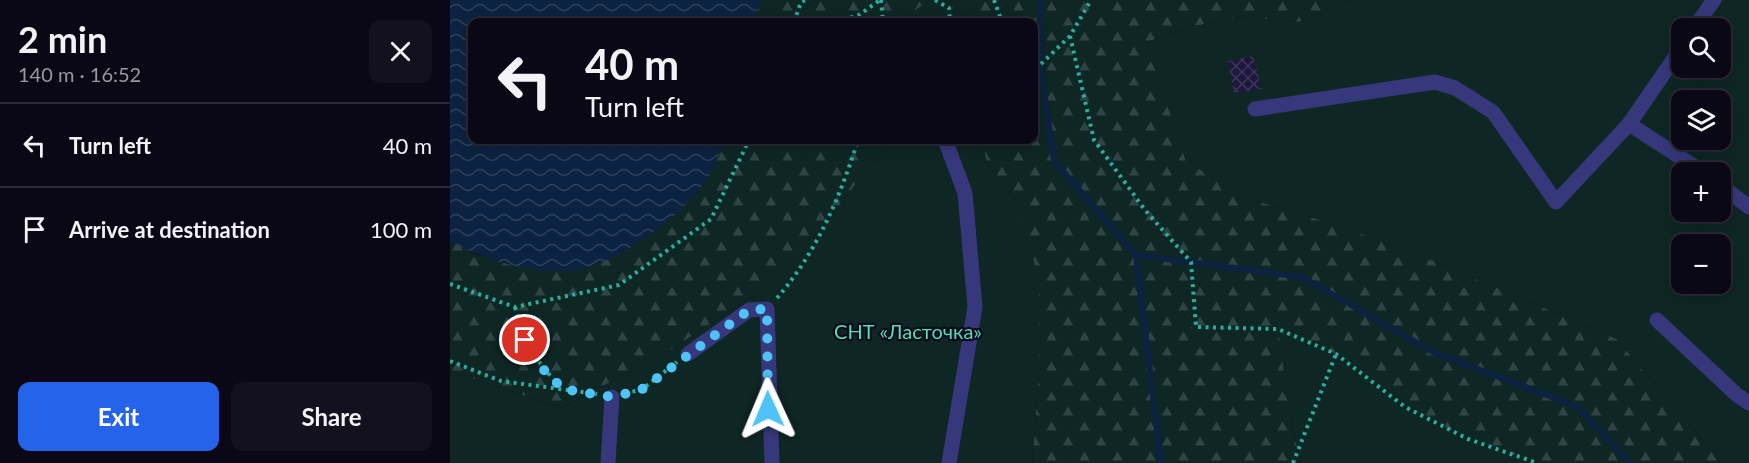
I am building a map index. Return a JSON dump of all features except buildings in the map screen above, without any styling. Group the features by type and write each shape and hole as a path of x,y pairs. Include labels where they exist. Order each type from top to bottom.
{"lane":[{"path":"1701,18 1714,0"},
{"path":"1255,109 1435,82 1455,88 1493,112 1556,202 1629,124 1671,63"},
{"path":"1629,124 1688,162"},
{"path":"947,144 965,193 975,307 949,463"},
{"path":"1731,193 1749,207"},
{"path":"688,354 749,310 767,309 772,463"},
{"path":"1658,320 1737,395 1749,403"},
{"path":"608,463 612,397"}],"path":[{"path":"795,18 801,2 806,0"},
{"path":"849,18 859,15 881,0 883,18"},
{"path":"934,0 949,8 950,18"},
{"path":"994,0 1001,18"},
{"path":"1038,65 1070,36 1091,0"},
{"path":"1070,36 1094,140 1145,210 1191,262 1196,327 1278,329 1336,354 1405,407 1468,439 1537,463"},
{"path":"450,285 515,308 619,285 711,219 747,144"},
{"path":"767,309 801,271 841,194 857,144"},
{"path":"515,308 525,340 539,365 563,389"},
{"path":"450,361 501,381 612,397 641,390 688,354"},
{"path":"1293,463 1336,354"}],"green space":[{"path":"761,0 929,0 906,18 754,18"},
{"path":"929,0 954,0 963,18 906,18"},
{"path":"954,0 1350,0 1299,22 1237,17 1187,28 1147,42 1254,200 1406,249 1617,339 1721,463 1537,463 1468,439 1405,407 1336,354 1290,416 1301,463 1032,463 1039,373 1020,208 987,162 981,144 1038,144 1038,18 963,18"},
{"path":"1350,0 1749,0 1749,463 1721,463 1617,339 1406,249 1254,200 1186,162 1147,42 1187,28 1237,17 1299,22"},
{"path":"723,144 887,144 786,274 669,351 561,408 450,371 450,242 480,256 663,225 703,184"},
{"name":"СНТ «Ласточка»","path":"887,144 981,144 987,162 1020,208 1039,282 1039,373 1032,463 450,463 450,371 561,408 669,351 786,274"},
{"path":"1278,329 1336,354 1405,407 1468,439 1537,463 1301,463 1290,416"}],"water":[{"path":"450,0 761,0 754,18 468,18 468,144 723,144 703,185 677,213 642,241 603,262 583,268 550,271 506,264 450,242"}],"waterway":[{"path":"1040,0 1040,65 1054,161 1136,255 1161,463"},
{"path":"1136,255 1302,277 1435,353 1576,406 1630,463"}],"route":[{"path":"525,340 539,365 563,389 612,397 641,390 749,310 767,309 768,409"}]}
